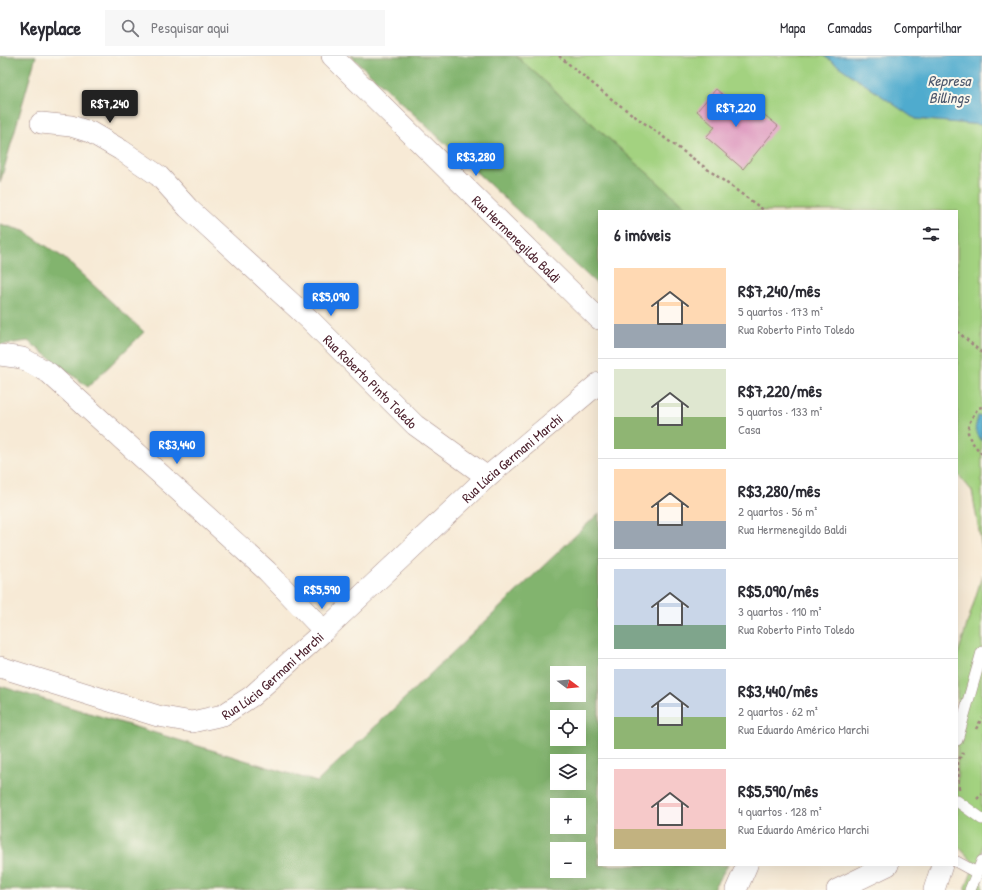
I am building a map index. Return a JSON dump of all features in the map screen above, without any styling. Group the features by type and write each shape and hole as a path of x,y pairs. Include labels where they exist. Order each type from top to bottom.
{"street":[{"name":"Rua Hermenegildo Baldi","path":"332,56 486,210 533,253 598,318"},
{"name":"Rua Roberto Pinto Toledo","path":"41,123 71,126 90,132 121,150 159,176 188,208 310,320 415,425 487,477"},
{"path":"0,355 22,358 49,373 267,571 324,631"},
{"name":"Rua Lúcia Germani Marchi","path":"0,667 158,716 192,722 223,715 252,696 324,631 487,477 598,383"},
{"path":"736,890 747,866"},
{"path":"837,890 886,866"},
{"path":"934,890 942,866"}],"lane":[{"path":"958,736 982,652"},
{"path":"958,802 982,819"},
{"path":"970,890 982,861"},
{"path":"958,863 977,873"}],"path":[{"path":"559,56 614,101 764,210"},
{"path":"958,332 982,353"},
{"path":"982,407 978,408 968,422 967,433 982,454"},
{"path":"975,731 982,718"},
{"path":"965,749 958,761 959,791 969,810"}],"green space":[{"path":"0,56 36,56 0,183"},
{"path":"351,56 516,56 689,210 598,210 598,285"},
{"path":"516,56 824,56 915,119 982,125 982,548 972,491 958,474 958,210 689,210"},
{"path":"0,224 24,231 64,258 144,332 88,387 28,341 0,345"},
{"path":"598,514 598,866 727,866 712,890 0,890 0,686 317,782"},
{"path":"982,576 982,890 965,890 975,864 958,846 958,654"}],"water":[{"name":"Represa Billings","path":"824,56 982,56 982,125 915,119"},
{"path":"978,416 982,417 982,442 975,429"}],"building":[{"path":"716,89 741,110 749,102 778,126 743,169 706,137 715,127 697,111"}]}
